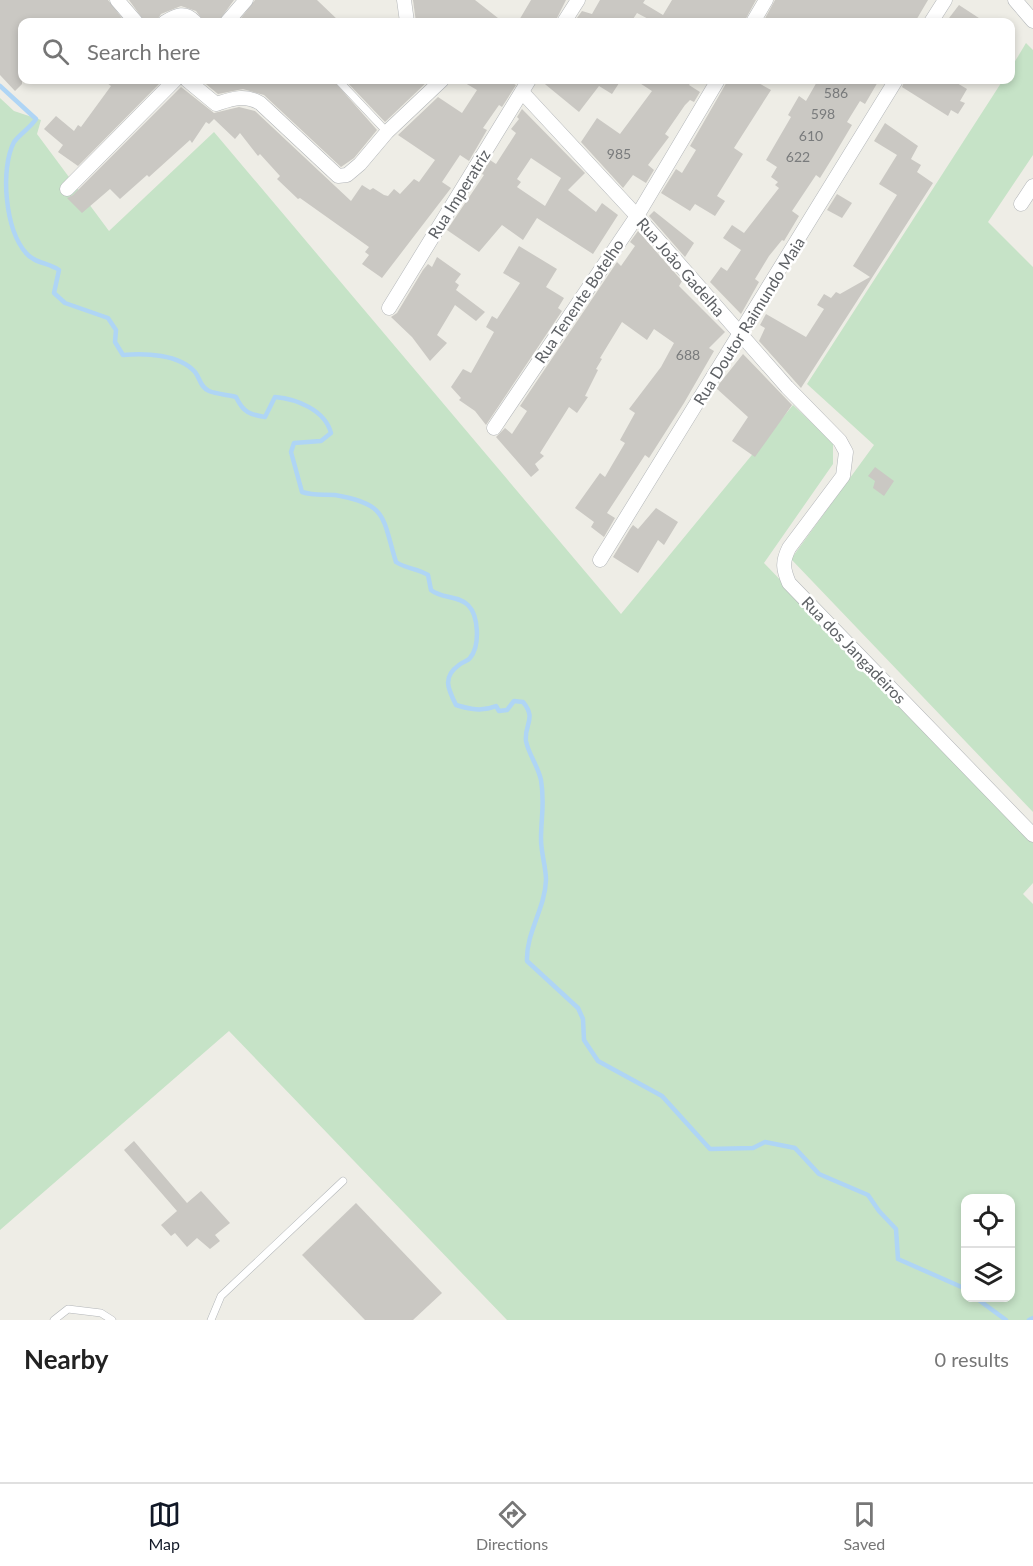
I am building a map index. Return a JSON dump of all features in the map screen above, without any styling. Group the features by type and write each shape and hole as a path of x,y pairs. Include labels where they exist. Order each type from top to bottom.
{"street":[{"path":"117,0 133,18"},
{"path":"404,0 406,18"},
{"path":"567,18 578,0"},
{"path":"755,18 766,0"},
{"path":"934,18 945,0"},
{"path":"1015,0 1033,21"},
{"path":"230,18 242,2"},
{"path":"174,18 181,15 191,18"},
{"path":"67,189 171,84"},
{"path":"192,84 216,104 239,98 251,98 260,103 295,133 329,170 338,176 347,175 360,164 387,132 438,84"},
{"name":"Rua Tenente Botelho","path":"494,428 637,216 716,84"},
{"name":"Rua Doutor Raimundo Maia","path":"600,560 741,336 894,84"},
{"name":"Rua João Gadelha","path":"526,86 741,336 840,441"},
{"name":"Rua Imperatriz","path":"389,308 526,86"},
{"path":"1021,204 1033,186"},
{"name":"Rua dos Jangadeiros","path":"840,441 846,452 843,476 783,559 783,569 789,583 1033,835"}],"lane":[{"path":"342,84 387,132"},
{"path":"211,1320 221,1296 343,1181"},
{"path":"54,1320 68,1309 101,1313 112,1320"}],"green space":[{"path":"1026,43 1033,50 1033,155 988,222 1033,267 1033,812 791,559 874,445 807,384 1000,84 1015,84 1015,61"},
{"path":"0,98 14,111 41,120 37,134 109,231 214,132 621,614 793,405 833,443 833,464 764,563 1033,842 1033,883 1023,894 1033,904 1033,1320 507,1320 229,1031 0,1230"}],"building":[{"path":"0,0 108,0 122,18 18,18 18,84 22,84 15,91 0,75"},
{"path":"129,0 234,0 221,18 201,18 196,11 181,6 161,14 158,18 142,18"},
{"path":"255,0 317,0 336,18 241,18"},
{"path":"413,0 475,0 498,18 415,18"},
{"path":"531,0 566,0 557,18 520,18"},
{"path":"600,0 645,0 643,3 663,15 672,0 756,0 746,18 646,18 637,13 634,18 577,18 582,11 592,14"},
{"path":"775,0 928,0 917,18 765,18"},
{"path":"959,5 979,18 949,18"},
{"path":"108,84 159,84 78,166 58,152 63,145 44,129 56,116 74,131 78,125 81,127 111,86"},
{"path":"206,84 337,84 377,130 354,158 341,167 264,95 243,89 218,94"},
{"path":"349,84 425,84 385,122"},
{"path":"467,84 516,85 502,107 499,105 483,128 487,130 469,161 460,155 442,182 451,188 382,278 362,264 369,255 365,252 369,247 300,198 298,199 277,179 280,176 260,154 258,156 240,133 235,139 214,119 209,124 206,122 192,143 190,140 149,177 147,175 120,199 110,189 82,213 67,198 73,195 181,87 214,113 239,107 255,111 351,201 362,185 388,196 394,189 400,194 414,179 419,182 435,160 398,135 438,97 462,113 477,90"},
{"path":"545,84 618,84 612,94 599,86 579,112"},
{"path":"641,84 690,84 700,92 694,102 690,100 685,105 665,134 669,137 648,165 654,170 646,183 633,175 623,188 581,142 597,118 620,134 652,91"},
{"path":"726,84 760,84 771,90 734,148 743,154 717,196 725,201 715,216 695,204 690,211 661,193 676,169 682,173 696,150 690,146"},
{"path":"816,84 877,84 865,104 860,101 847,122 852,125 820,178 816,175 792,211 799,216 784,241 782,240 769,256 755,279 759,282 741,314 710,282 721,267 727,271 741,250 723,238 732,225 744,233 779,188 775,185 778,182 771,177 777,167 766,160 791,117 788,115 799,96 806,101"},
{"path":"903,84 959,84 967,89 960,101 965,103 958,114 951,110 948,116 902,87"},
{"path":"522,109 585,173 568,190 596,212 602,203 618,215 593,254 537,218 523,240 502,225 479,252 447,230 484,175 482,174 490,160 496,164 516,133 511,129 519,119 517,117","holes":["531,158 561,178 545,206 517,187 521,182 517,179"]},
{"path":"885,123 918,146 911,159 921,165 917,172 933,183 801,388 759,341 765,328 760,325 766,314 806,337 824,309 817,305 824,294 831,298 836,292 840,294 870,277 853,266 897,195 879,184 897,155 874,141"},
{"path":"837,194 852,203 842,218 827,210"},
{"path":"654,211 694,243 685,257 649,216"},
{"path":"638,231 682,281 679,286 725,332 709,348 714,351 649,458 645,455 607,513 615,518 604,537 591,527 594,522 575,508 600,473 605,477 625,443 620,440 635,413 629,409 661,367 674,343 654,329 647,340 622,322 600,358 602,359 596,369 598,370 585,396 588,397 577,413 569,407 540,453 544,456 535,464 539,470 531,477 496,437 505,428 512,434 527,411 520,406 617,262 621,266 635,246 630,242"},
{"path":"519,246 557,269 546,287 564,298 558,308 562,311 486,425 475,411 459,400 461,398 451,387 463,369 471,373 494,332 486,327 492,316 497,319 520,283 503,273"},
{"path":"437,257 461,274 455,282 459,285 456,290 485,312 476,321 455,305 437,335 447,343 430,361 412,337 391,317 397,313 423,270 428,264 432,267"},
{"path":"743,354 792,405 755,457 732,441 748,417 716,388"},
{"path":"875,467 894,481 884,496 873,488 875,481 868,476"},
{"path":"656,508 678,522 664,545 658,540 638,573 613,557 633,525 638,529"},
{"path":"134,1141 187,1203 201,1191 230,1223 215,1235 220,1241 210,1249 197,1238 187,1247 175,1233 171,1236 161,1225 177,1211 124,1150"},
{"path":"356,1203 442,1293 413,1320 365,1320 302,1255"}],"waterway":[{"path":"0,86 36,119 14,142 7,167 7,199 13,229 26,253 33,259 59,270 54,293 65,303 108,318 116,330 115,342 123,355 161,356 180,361 195,372 206,389 236,397 241,406 251,414 265,417 275,397 301,403 316,412 323,418 331,433 321,441 294,443 291,452 302,492 335,495 365,503 374,508 385,523 396,562 428,575 431,590 464,602 472,610 477,631 473,653 450,674 449,688 456,705 471,709 496,706 499,711 507,710 514,701 523,702 529,713 526,741 541,780 543,803 541,844 546,880 545,891 529,940 527,961 578,1008 583,1019 584,1040 598,1061 662,1096 710,1149 753,1148 765,1142 795,1148 819,1174 868,1195 896,1229 898,1259 961,1287"},
{"path":"981,1302 1006,1320"},
{"path":"1029,1320 1033,1318"}]}
